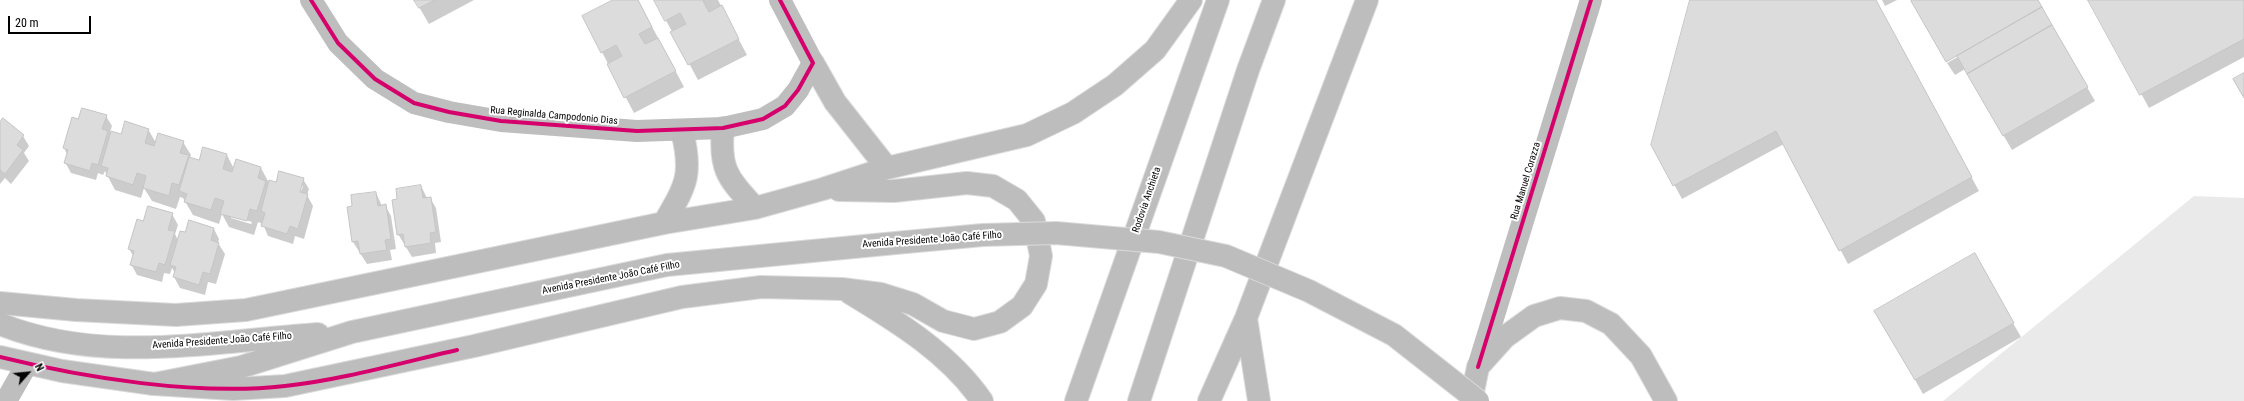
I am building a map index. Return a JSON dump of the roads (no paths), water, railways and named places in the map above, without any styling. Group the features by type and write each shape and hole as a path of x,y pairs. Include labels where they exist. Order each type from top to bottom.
{"main road":[{"path":"0,303 76,310 176,315 246,310 664,223 756,208 823,190 887,168 1027,135 1073,113 1115,84 1155,50 1191,0"},
{"name":"Rodovia Anchieta","path":"1076,401 1218,0"},
{"path":"1139,401 1248,70 1274,0"},
{"path":"1211,398 1246,318 1367,0"},
{"path":"813,63 835,102 887,168"},
{"path":"723,128 721,151 725,168 732,183 756,208"},
{"path":"664,223 684,187 688,172 688,154 682,131"},
{"path":"154,384 233,389 285,386 474,346 682,297 761,287 842,288 881,294 912,304 943,321 974,329 1000,322 1022,306 1036,284 1041,256 1034,221 1017,200 993,186 967,183 894,191 823,190"},
{"name":"Avenida Presidente João Café Filho","path":"0,357 62,371 154,384 242,368 356,331 668,265 975,236 1056,233 1159,242 1226,256 1309,291 1394,335 1478,401"},
{"path":"842,288 912,332 952,367 982,401"},
{"path":"1471,401 1478,367 1504,337 1534,316 1560,308 1586,311 1611,324 1641,356 1666,401"},
{"path":"1246,318 1259,401"},
{"name":"Avenida Presidente João Café Filho","path":"0,324 23,333 68,344 156,347 356,331"}],"street":[{"name":"Rua Reginalda Campodonio Dias","path":"311,0 338,43 375,79 414,103 449,112 500,120 637,131 682,131 723,128 763,119 785,106 798,90 813,63"},
{"path":"780,0 813,63"},
{"name":"Rua Manuel Corazza","path":"1478,367 1590,0"},
{"path":"6,401 27,364"}]}
